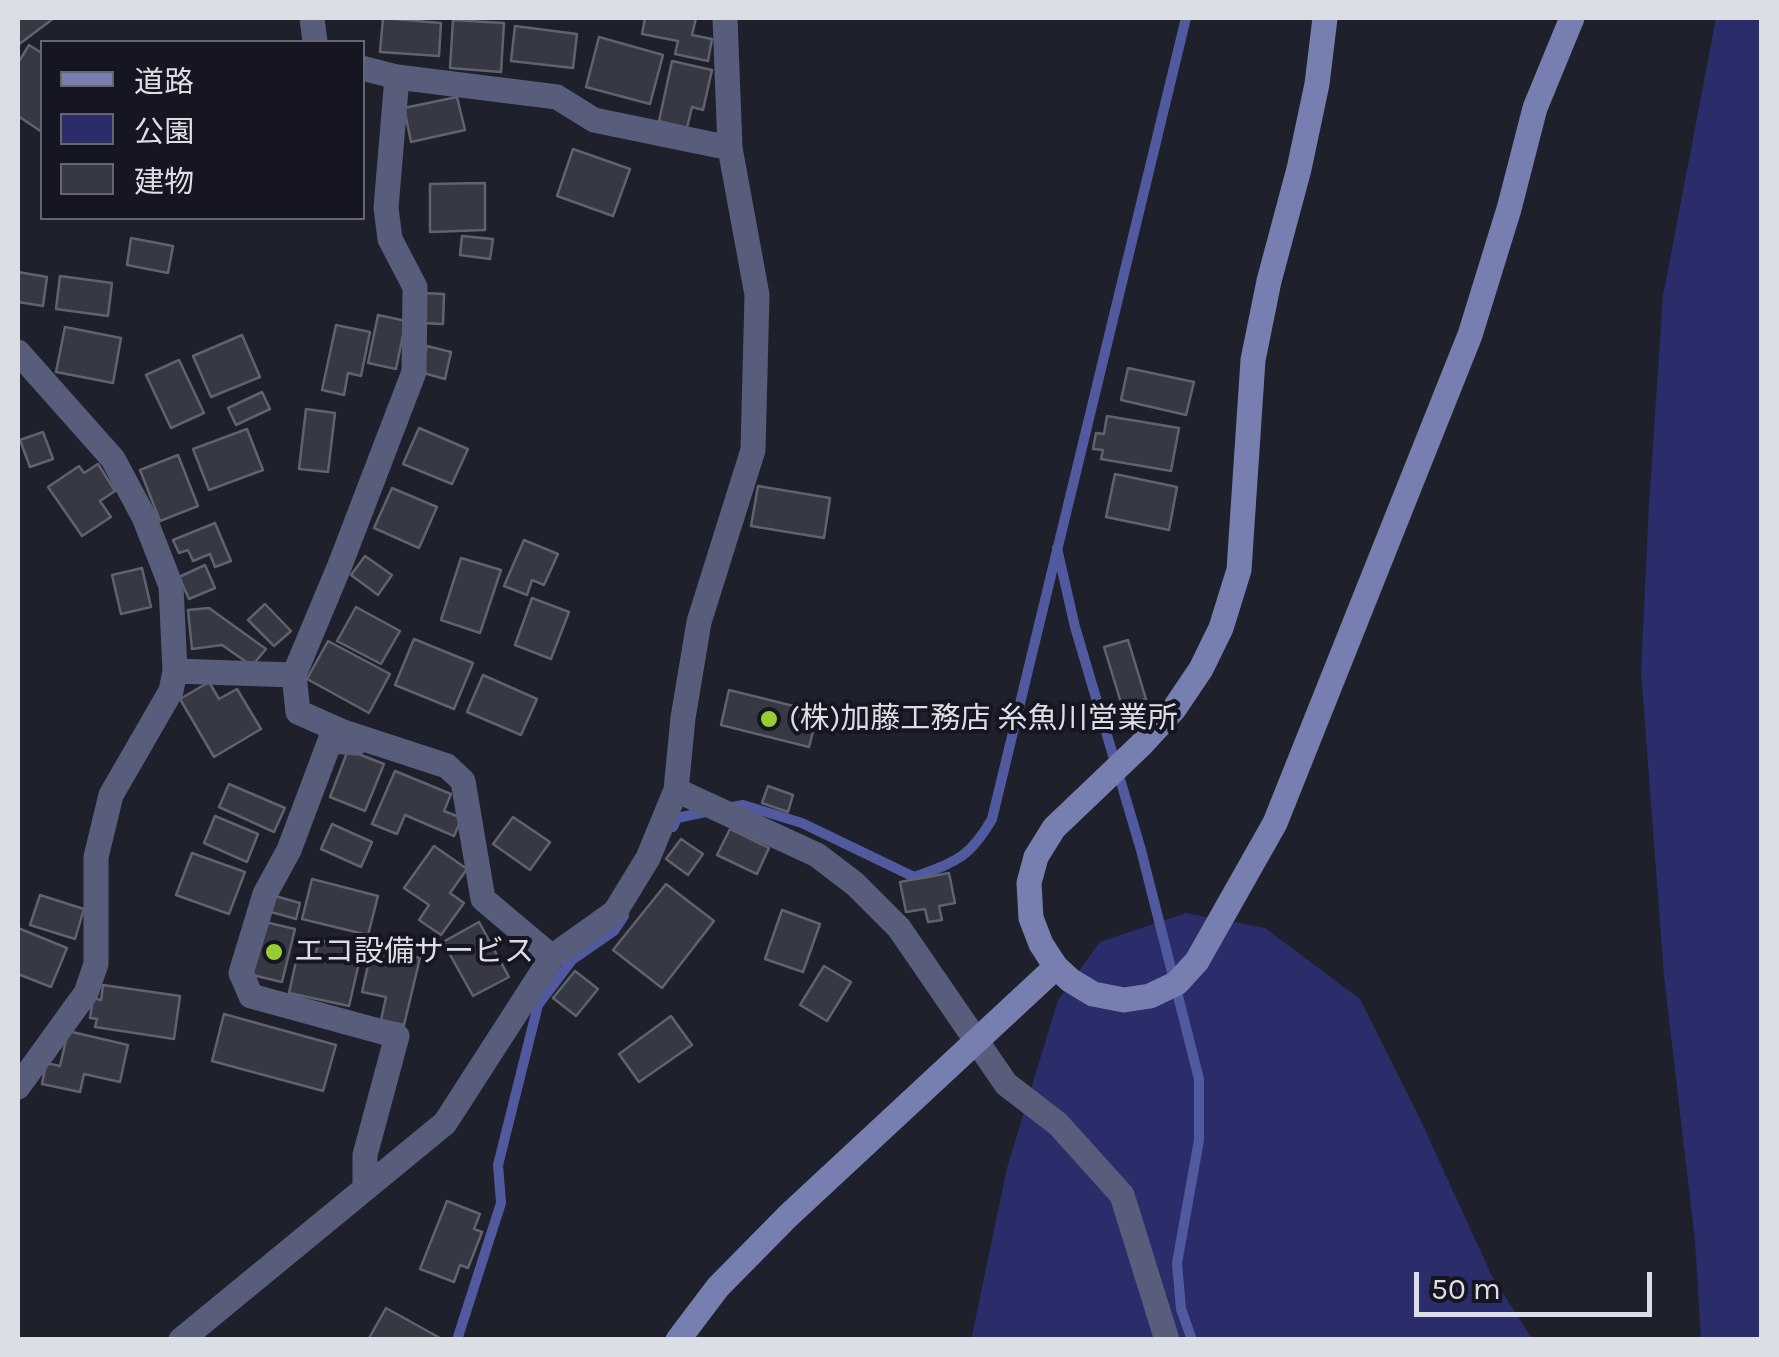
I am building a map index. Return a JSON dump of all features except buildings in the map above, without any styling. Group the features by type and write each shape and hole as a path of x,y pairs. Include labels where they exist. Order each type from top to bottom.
{"street":[{"path":"181,1340 446,1124 552,957 615,912 648,858 676,790 699,622 753,450 757,294 730,148 725,18"},
{"path":"1325,18 1317,84 1252,360 1242,534 1230,602 1201,669 1174,709 1054,828 1036,857 1030,883 1031,918 1041,944 1056,967 1094,994 1124,1000 1150,996 1177,982 1196,961 1275,823 1470,335 1535,108 1572,18"},
{"path":"365,69 397,77 557,96 594,120 730,148"},
{"path":"397,77 386,208 390,239 415,287 414,372 294,675 298,712 447,766 463,781 483,899 552,957"},
{"path":"18,352 113,459 144,517 170,586 175,671 171,692 111,795 96,857 96,964 86,993 18,1087"},
{"path":"175,671 294,675"},
{"path":"361,738 354,745 330,741 289,850 265,894 241,972 251,996 397,1036 365,1155 365,1189"},
{"path":"676,790 817,854 855,884 899,928 1006,1084 1058,1124 1122,1195 1167,1340"},
{"path":"678,1340 718,1288 788,1216 1056,967"}],"green space":[{"path":"1716,18 1762,18 1761,1340 1701,1339 1695,1241 1664,976 1641,671 1663,296"},
{"path":"1186,913 1265,928 1360,999 1491,1274 1532,1339 971,1340 1007,1168 1058,1000 1100,942"}],"waterway":[{"path":"727,808 743,805 802,823 914,877 960,857 976,843 992,819 1186,18"},
{"path":"1057,548 1075,627 1141,850 1199,1079 1199,1140 1177,1263 1181,1309 1192,1340"},
{"path":"673,827 677,818 710,811"},
{"path":"457,1340 501,1203 498,1165 538,1005 572,960 614,931 624,916"}],"place":[{"name":"(株)加藤工務店 糸魚川営業所","path":"769,719"},
{"name":"エコ設備サービス","path":"274,952"}]}
